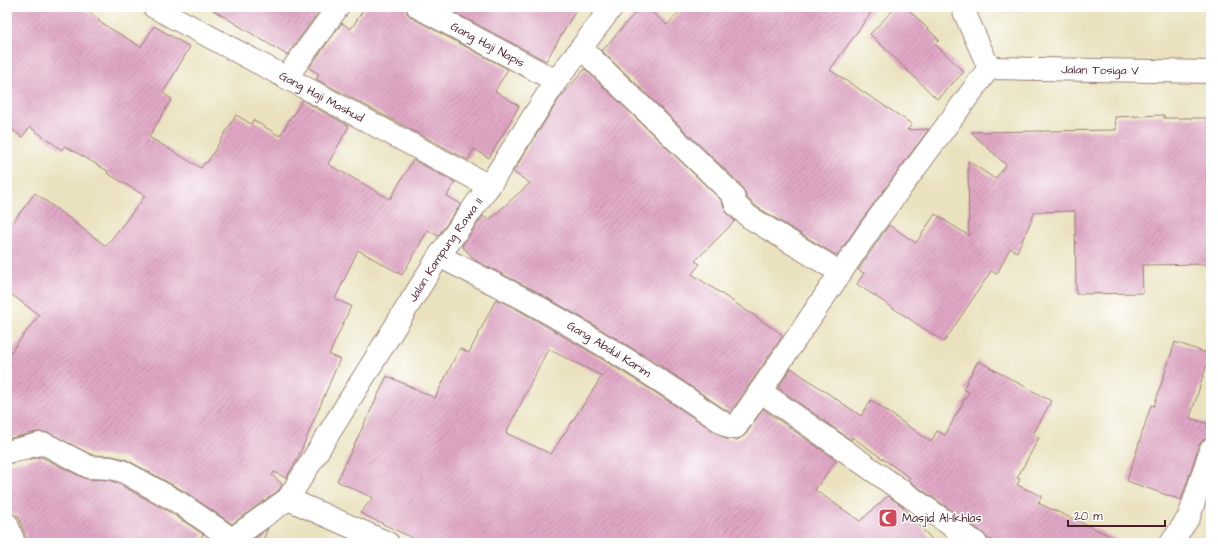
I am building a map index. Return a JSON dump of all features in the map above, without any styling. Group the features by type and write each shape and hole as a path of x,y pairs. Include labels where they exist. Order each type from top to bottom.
{"street":[{"path":"286,78 338,7"},
{"name":"Gang Haji Napis","path":"418,7 556,81"},
{"name":"Jalan Kampung Rawa II","path":"288,499 439,256 489,186 556,81 612,7"},
{"path":"962,7 989,68 871,228 760,391 976,543"},
{"name":"Gang Haji Mashud","path":"167,10 286,78 489,186"},
{"path":"581,48 730,192 736,205 749,217 828,265"},
{"name":"Jalan Tosiga V","path":"989,68 1211,72"},
{"name":"Gang Abdul Karim","path":"439,256 525,300 606,347 733,428 736,427 760,391"},
{"path":"7,452 40,444 47,445 90,467 111,468 122,471 178,502 231,541 288,499 388,543"},
{"path":"1171,543 1189,517 1211,449"},
{"path":"7,524 14,543"}],"building":[{"path":"7,7 79,7 99,19 98,21 141,47 154,26 190,47 163,93 172,99 149,137 201,168 205,162 207,163 236,115 251,124 253,120 280,136 302,100 349,126 328,164 390,199 413,160 455,182 447,196 461,204 438,236 428,230 402,275 358,250 335,299 351,306 329,355 340,359 297,460 286,478 274,472 272,475 282,484 279,490 232,524 184,491 125,459 112,456 92,455 49,433 37,432 7,439 7,357 39,315 7,291 7,230 35,193 106,246 145,196 107,173 108,171 65,146 62,150 30,127 22,137 7,126"},
{"path":"208,7 315,7 320,10 287,55"},
{"path":"365,7 406,7 407,13 412,18 508,69 495,91 519,106 489,158 474,149 468,160 316,79 319,74 309,68 342,23 351,29"},
{"path":"444,7 578,7 546,61"},
{"path":"640,7 646,7 667,25 684,7 875,7 830,70 912,124 907,130 929,129 837,256 757,207 747,198 739,183 602,51"},
{"path":"896,7 906,7 939,40 935,44 964,72 937,99 870,34"},
{"path":"585,69 721,200 727,214 735,221 695,261 700,264 692,274 783,335 730,413 661,366 584,319 532,289 476,261 462,246 483,216 489,220 530,183 513,172 559,99"},
{"path":"1164,115 1164,118 1211,118 1211,264 1142,265 1143,293 1076,294 1075,211 1035,212 1017,252 1010,248 997,274 991,271 944,342 857,284 864,273 858,270 889,225 916,243 935,214 969,236 968,161 995,179 1006,165 971,132 1116,130 1115,117"},
{"path":"496,299 520,311 597,356 726,439 737,440 746,434 763,409 836,460 815,490 860,521 888,496 902,506 935,543 423,543 360,513 373,498 337,481 387,376 435,398 460,348 469,353","holes":["548,349 602,376 551,454 506,433"]},
{"path":"1175,342 1210,354 1190,418 1211,425 1211,437 1203,440 1199,445 1181,500 1127,481 1151,405 1154,406"},
{"path":"978,361 1051,401 1033,435 1039,438 1017,478 1020,479 1017,485 1042,496 1038,503 1126,543 998,543 987,538 983,533 908,480 910,478 852,437 851,440 778,388 791,368 861,416 871,400 931,442 937,431 945,435 969,392 963,389"},
{"path":"41,457 84,478 109,480 117,483 171,513 203,534 198,543 28,543 18,515 16,516 10,512 7,512 7,464"},
{"path":"268,528 262,543 254,539"}],"place":[{"name":"Masjid Al-Ikhlas","path":"888,518"}]}
